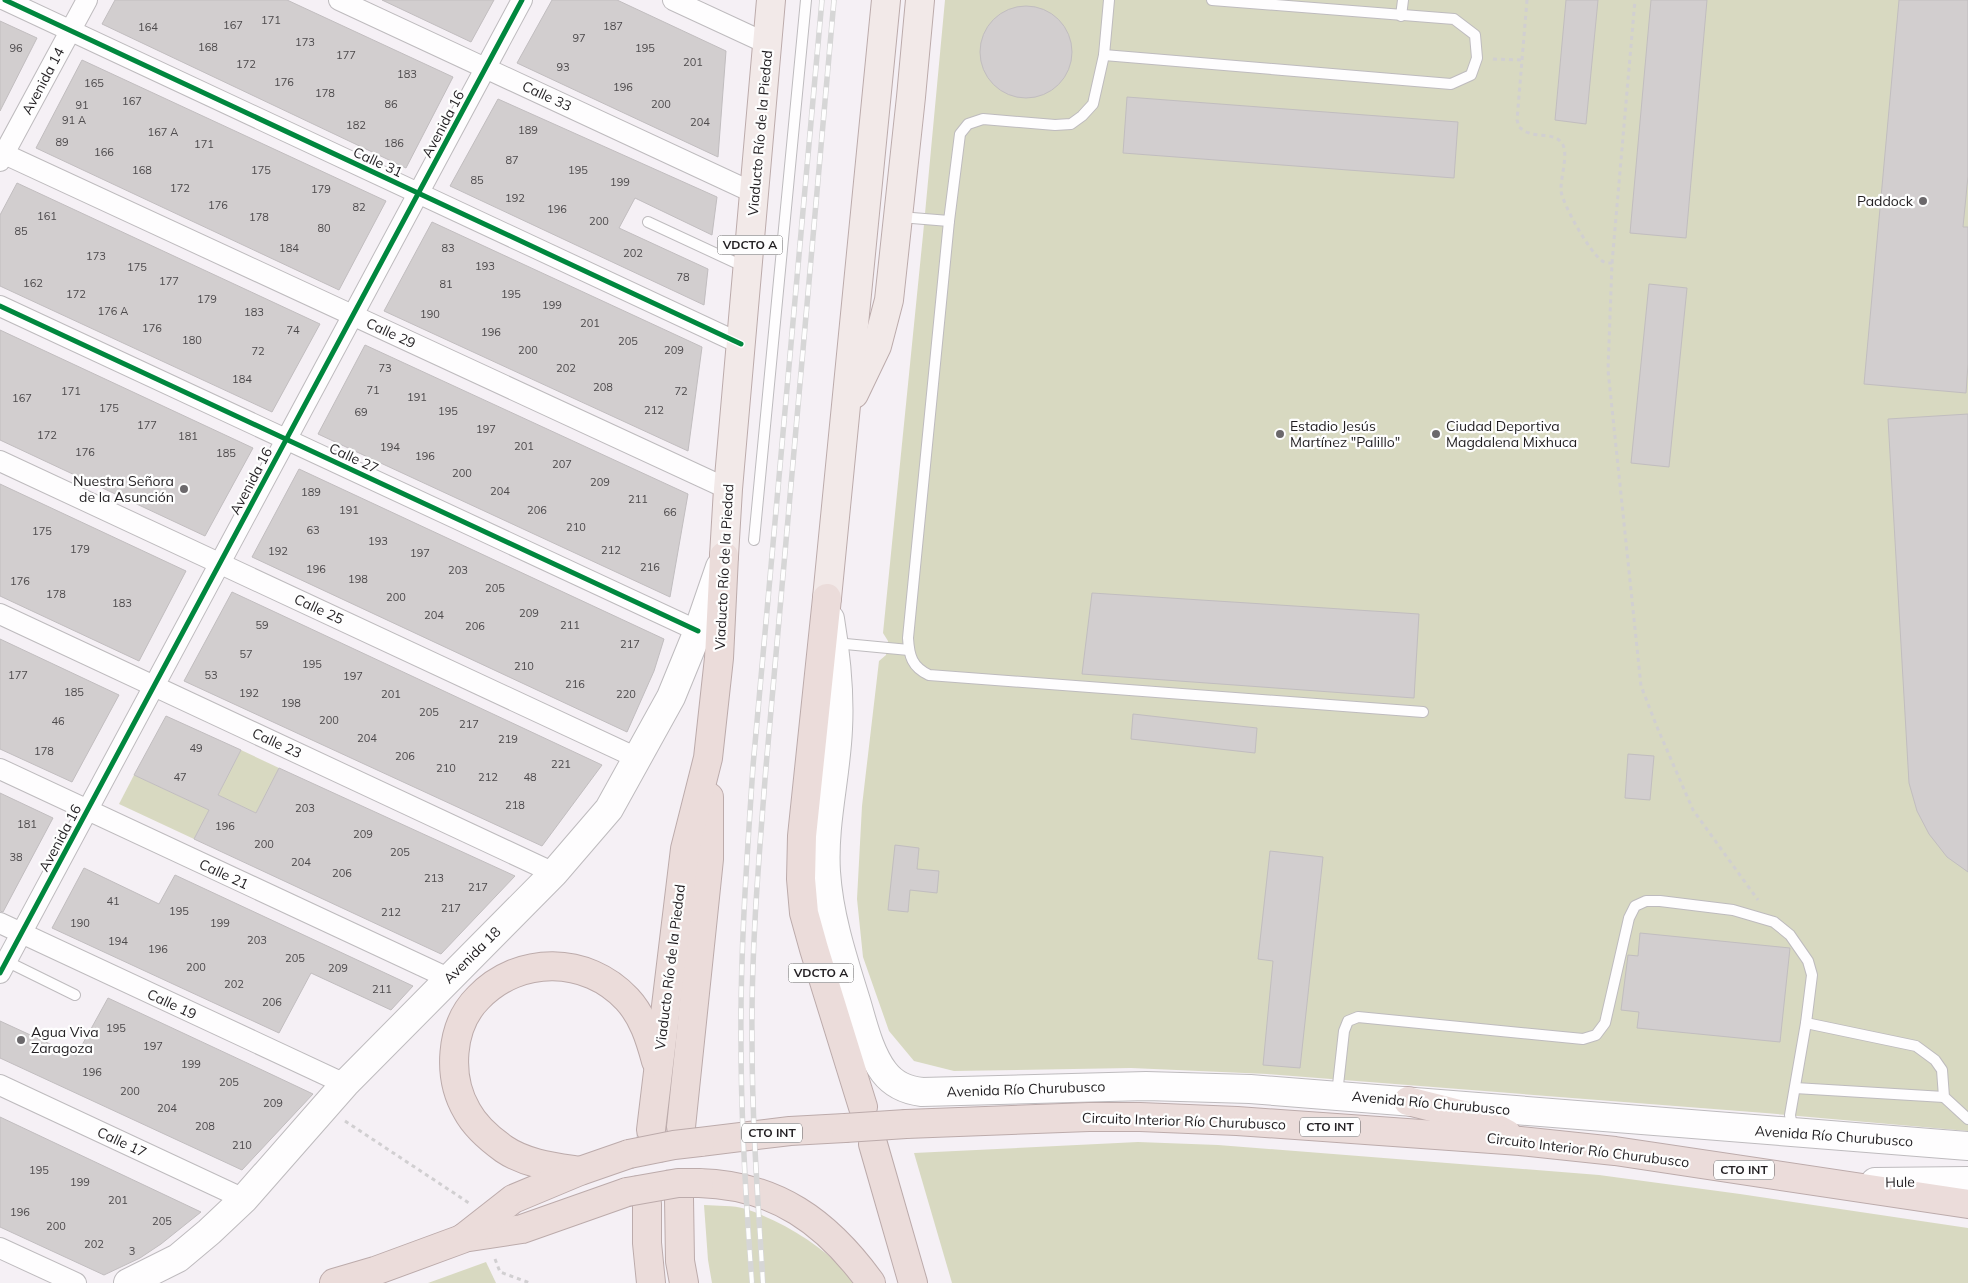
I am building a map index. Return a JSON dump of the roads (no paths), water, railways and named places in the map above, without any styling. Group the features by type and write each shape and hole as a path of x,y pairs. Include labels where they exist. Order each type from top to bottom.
{"highway":[{"name":"Viaducto Río de la Piedad","path":"651,1130 685,848 708,758 719,658 724,556"},
{"name":"VDCTO A","path":"827,598 802,836 801,879 804,912 814,949 863,1107"},
{"path":"691,1134 709,859 708,758"},
{"path":"580,1170 540,1164 504,1150 478,1126 467,1111 459,1094 454,1050 458,1030 466,1013 477,998 508,976 525,969 562,966 581,970 598,977 614,987 628,1000 639,1015 647,1032 658,1067"},
{"path":"1408,1101 1478,1119 1520,1141"},
{"name":"Circuito Interior Río Churubusco","path":"580,1170 629,1154 674,1145 691,1134 790,1132 906,1124 1088,1116 1140,1117 1237,1121 1520,1141 1615,1151 1833,1182 1968,1204"},
{"path":"873,1144 913,1283"},
{"name":"CTO INT","path":"334,1283 462,1239 513,1199 580,1170"},
{"path":"462,1239 522,1229 637,1198 678,1183 689,1191 722,1184 748,1189 772,1197 810,1219 842,1245 871,1283"},
{"path":"684,1283 680,1260 689,1191"},
{"path":"637,1198 647,1243 651,1283"}],"main road":[{"name":"Viaducto Río de la Piedad","path":"724,556 728,489 772,0"},
{"name":"VDCTO A","path":"827,598 886,0"},
{"path":"847,406 877,346 884,322 892,279 912,97 920,0"},
{"name":"Avenida 18","path":"128,1283 178,1258 244,1199 344,1084 554,873 609,809 671,697 698,631 724,556"},
{"path":"827,598 834,643"},
{"name":"Avenida Río Churubusco","path":"834,643 839,706 838,731 826,842 828,896 832,921 865,1030 876,1058 884,1072 895,1083 910,1091 1146,1086 1337,1095 1968,1146"},
{"name":"Hule","path":"1833,1182 1968,1181"}],"street":[{"name":"Calle 31","path":"5,0 741,344"},
{"name":"Avenida 14","path":"1,156 87,0"},
{"name":"Calle 33","path":"339,0 754,193"},
{"name":"Avenida 16","path":"3,967 522,0"},
{"path":"672,0 768,44"},
{"name":"Calle 29","path":"1,156 353,315 728,489"},
{"name":"Calle 27","path":"0,306 698,631"},
{"name":"Calle 25","path":"0,461 637,758"},
{"name":"Calle 23","path":"0,614 554,873"},
{"name":"Calle 21","path":"0,770 448,978"},
{"name":"Calle 19","path":"0,923 344,1084"},
{"name":"Calle 17","path":"0,1085 244,1199"},
{"path":"0,1248 76,1283"}],"lane":[{"path":"754,540 806,0"},
{"path":"1109,0 1104,56 1093,104 1071,124 1055,125 983,119 968,124 960,134 949,221 909,650 911,661 920,671 929,674 1423,712"},
{"path":"1104,56 1451,84 1471,75 1477,58 1475,35 1454,19 1212,0"},
{"path":"1401,16 1402,0"},
{"path":"899,217 949,221"},
{"path":"648,222 748,268"},
{"path":"834,643 909,650"},
{"path":"1337,1095 1344,1031 1348,1021 1358,1017 1583,1039 1596,1036 1605,1023 1629,918 1636,906 1646,901 1733,910 1774,922 1790,935 1800,949 1810,968 1812,988 1790,1115 1793,1133"},
{"path":"3,967 75,995"},
{"path":"1806,1023 1916,1046 1934,1060 1942,1070 1944,1097"},
{"path":"1794,1088 1944,1097 1968,1119"}],"tunnel":[{"path":"679,1198 681,1127"},
{"path":"647,1204 651,1130"}],"railway":[{"path":"752,1283 744,1164 741,1074 744,905 753,766 822,0"},
{"path":"763,1283 752,1070 752,1006 756,903 766,767 834,0"}],"place":[{"name":"Paddock","path":"1923,201"},
{"name":"Estadio Jesús Martínez \"Palillo\"","path":"1280,434"},
{"name":"Ciudad Deportiva Magdalena Mixhuca","path":"1436,434"},
{"name":"Nuestra Señora de la Asunción","path":"184,489"},
{"name":"Agua Viva Zaragoza","path":"21,1040"}]}
